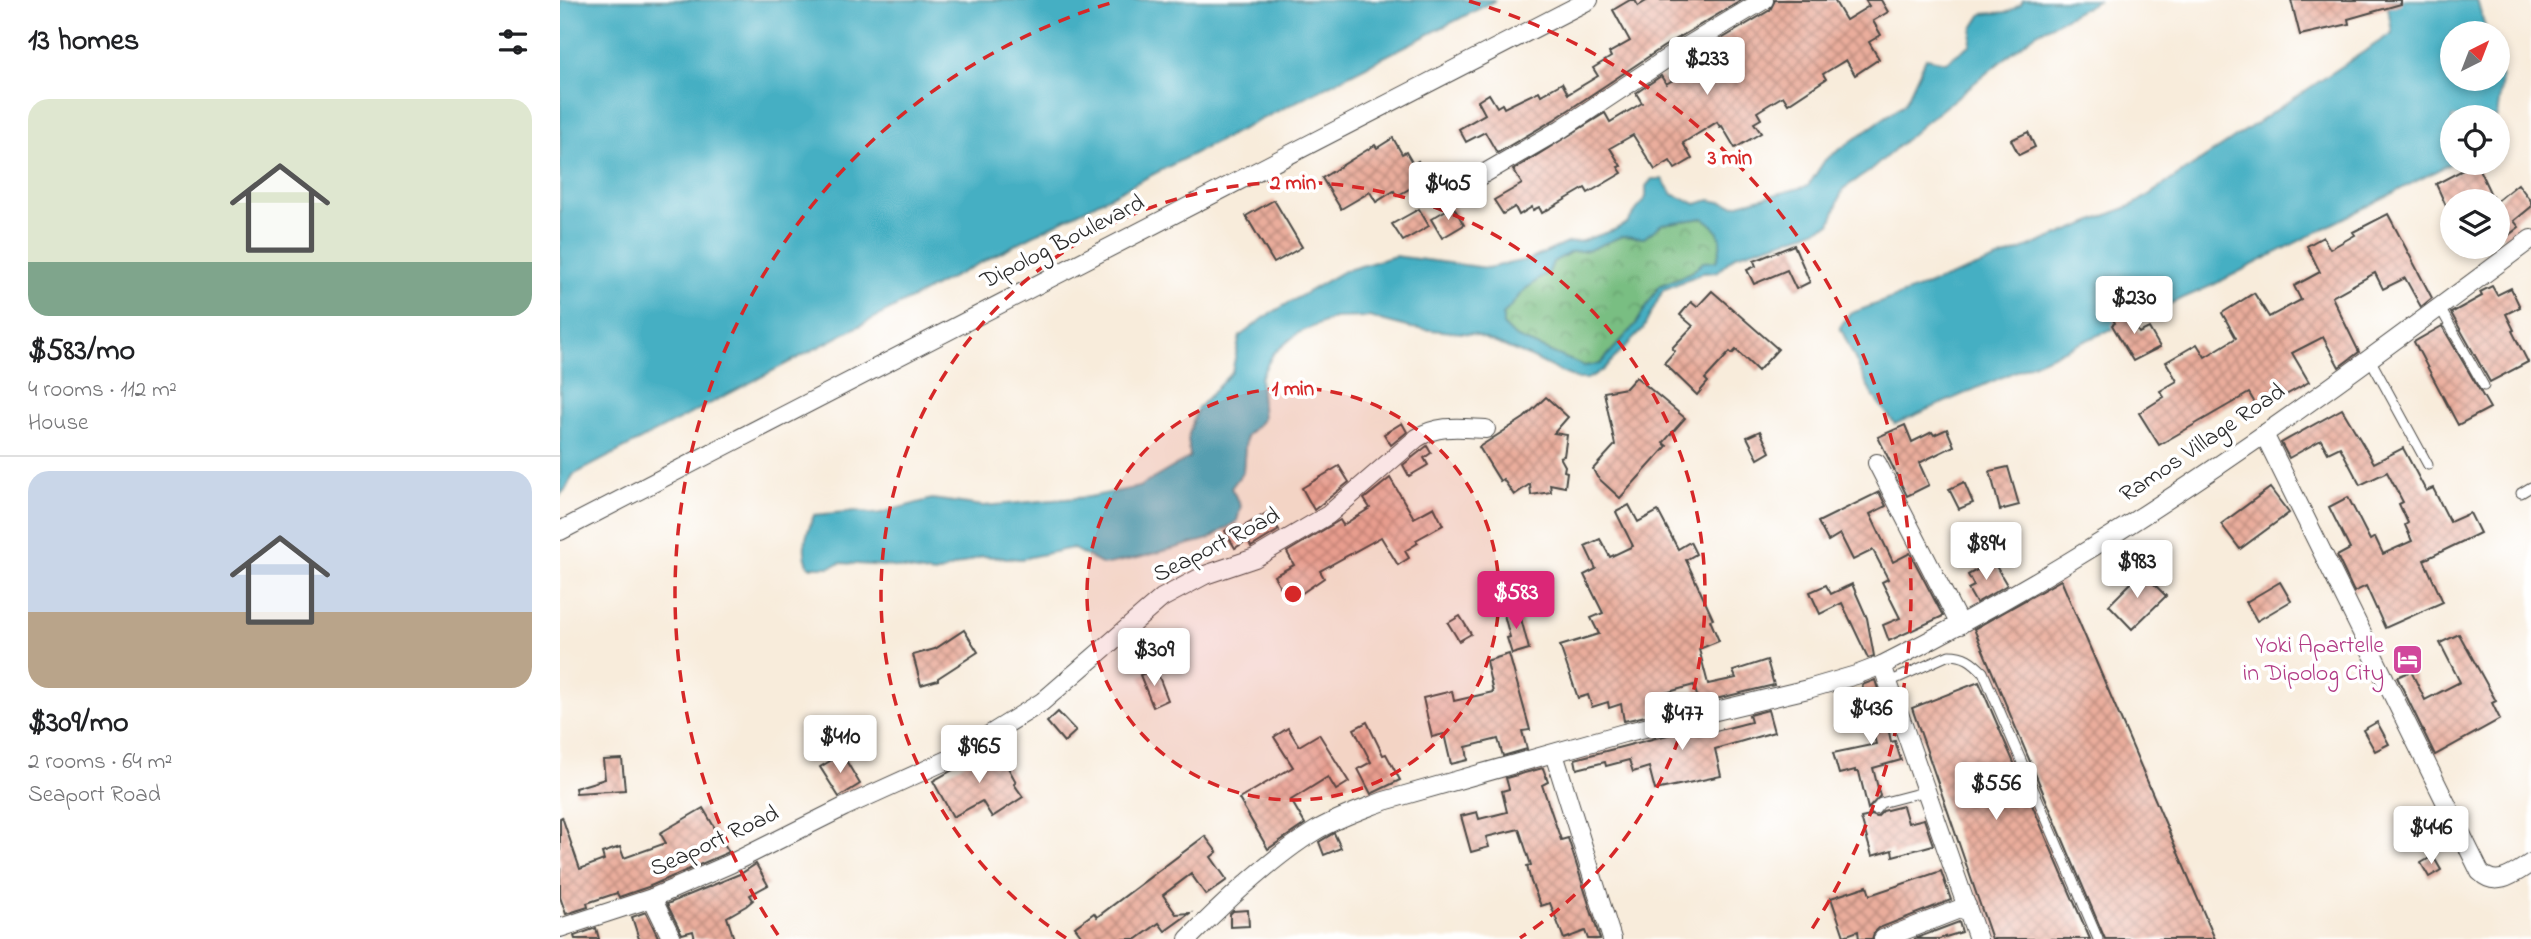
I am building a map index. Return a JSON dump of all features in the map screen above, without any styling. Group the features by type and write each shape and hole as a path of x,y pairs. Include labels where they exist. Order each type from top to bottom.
{"street":[{"name":"Dipolog Boulevard","path":"560,531 1589,0"},
{"path":"1442,198 1561,129 1669,57 1764,0"},
{"name":"Ramos Village Road","path":"1188,939 1277,859 1315,831 1384,801 1624,733 1885,673 1960,625 2068,562 2264,434 2371,359 2531,239"},
{"name":"Seaport Road","path":"560,928 652,898 730,864 844,807 952,758 1042,702 1162,598 1205,575 1255,558 1328,515 1417,438 1440,428 1486,429"},
{"path":"2264,434 2480,872 2499,881 2531,863"},
{"path":"1877,463 1960,625"},
{"path":"1885,673 1978,939"},
{"path":"1555,754 1612,939"},
{"path":"652,898 672,939"},
{"path":"1883,939 1967,906"}],"lane":[{"path":"2440,308 2484,386"},
{"path":"2371,359 2428,465"},
{"path":"2521,494 2531,486"},
{"path":"1885,673 1949,654 1969,658 1983,672 2098,939"},
{"path":"1875,810 1881,803 1927,791"}],"green space":[{"path":"1703,218 1715,227 1720,237 1721,248 1716,261 1703,263 1692,272 1659,286 1636,324 1600,364 1584,366 1515,337 1503,325 1503,315 1524,290 1549,272 1553,262 1571,252 1589,250 1622,236 1644,238 1662,224"}],"water":[{"path":"560,0 1496,0 1026,239 573,475 560,495"},
{"path":"2023,0 2099,0 2035,34 1870,171 1843,189 1830,224 1736,255 1717,272 1702,273 1663,290 1643,329 1603,370 1587,379 1578,379 1473,334 1411,328 1369,317 1334,318 1298,333 1273,354 1260,378 1263,419 1246,436 1243,472 1231,488 1241,506 1237,521 1209,539 1103,565 1072,548 1021,559 982,556 935,574 887,566 841,563 829,567 809,567 805,547 814,515 855,511 877,514 932,499 983,506 1089,497 1139,487 1190,457 1188,437 1197,409 1232,372 1240,336 1268,315 1344,271 1395,256 1487,268 1531,259 1567,243 1582,241 1627,223 1646,197 1646,186 1652,179 1662,179 1672,194 1696,204 1710,200 1735,205 1808,186 1825,160 1905,103 1926,58 1946,62 1970,45 1973,28 1982,14 2008,12","holes":["1703,218 1720,237 1716,261 1703,262 1692,272 1659,286 1636,324 1600,364 1584,366 1515,337 1503,325 1503,315 1524,290 1549,272 1553,262 1571,252 1589,250 1622,236 1644,238 1662,224"]},
{"path":"2387,0 2477,0 2483,21 2440,21 2440,91 2500,91 2499,105 2440,105 2440,169 2213,285 1895,424 1871,393 1840,327 1849,314 2014,253 2135,204 2392,33"}],"building":[{"path":"1635,0 1638,6 1648,0 1742,0 1497,153 1485,132 1466,142 1459,129 1485,114 1478,101 1489,94 1497,107 1502,104 1504,108 1539,91 1541,95 1562,83 1568,94 1598,76 1593,68 1611,57 1609,53 1630,41 1613,10"},
{"path":"1775,0 1834,0 1846,20 1869,6 1865,0 1881,0 1888,12 1873,21 1881,35 1869,42 1879,59 1855,75 1846,60 1823,74 1826,79 1788,104 1783,96 1757,112 1761,119 1754,123 1761,133 1735,148 1717,122 1683,143 1692,159 1675,169 1670,161 1655,170 1633,135 1610,148 1621,166 1618,167 1622,173 1588,193 1585,188 1542,213 1539,207 1533,210 1532,207 1519,215 1515,207 1503,214 1494,200 1522,184 1513,170 1605,113 1610,122 1642,103 1636,93 1661,76 1666,84 1694,68 1688,59 1770,10"},
{"path":"2291,0 2401,0 2401,4 2348,19 2349,24 2300,35"},
{"path":"2028,132 2035,147 2019,155 2011,140"},
{"path":"1393,138 1402,154 1406,152 1413,164 1418,161 1428,178 1397,196 1394,191 1376,202 1370,192 1341,209 1322,178 1375,145 1377,148"},
{"path":"2453,175 2482,175 2488,189 2440,189 2440,193 2436,184"},
{"path":"2518,184 2531,201 2531,207 2514,221 2519,227 2510,234 2510,190"},
{"path":"1274,200 1302,247 1274,263 1246,216"},
{"path":"1453,206 1464,225 1442,238 1431,219"},
{"path":"1419,209 1429,226 1403,241 1392,224"},
{"path":"2388,214 2432,298 2421,307 2405,278 2383,289 2375,273 2332,297 2359,352 2339,367 2323,337 2292,353 2309,382 2259,410 2249,393 2159,445 2139,413 2164,397 2160,391 2177,381 2166,362 2197,344 2205,357 2236,338 2222,313 2254,293 2269,317 2301,300 2294,286 2320,272 2307,246 2323,237 2330,249 2355,235 2353,232"},
{"path":"1794,245 1810,282 1796,289 1787,270 1754,284 1747,270 1756,266 1754,261"},
{"path":"2492,286 2497,295 2511,288 2520,307 2506,314 2528,362 2490,382 2451,313 2482,296 2480,292"},
{"path":"1712,291 1778,349 1758,371 1736,350 1732,354 1730,352 1705,379 1708,382 1697,395 1664,363 1675,351 1672,348 1693,326 1680,315 1691,302 1697,307"},
{"path":"2125,308 2139,333 2149,328 2160,347 2133,361 2112,325 2115,323 2111,316"},
{"path":"2442,326 2490,408 2458,425 2414,342"},
{"path":"1636,377 1685,418 1663,443 1667,446 1620,498 1597,477 1593,469 1615,445 1604,392 1626,388"},
{"path":"1546,397 1568,417 1554,433 1567,435 1564,456 1560,457 1565,466 1564,471 1567,472 1565,487 1550,484 1551,492 1531,495 1530,484 1514,495 1503,479 1500,481 1479,447 1524,418"},
{"path":"2342,409 2374,463 2403,448 2426,491 2433,488 2450,522 2470,513 2480,533 2424,560 2443,602 2385,628 2366,586 2354,592 2337,556 2350,549 2329,507 2348,497 2370,540 2375,537 2383,554 2412,541 2405,525 2408,523 2399,504 2403,502 2387,472 2360,485 2340,447 2328,453 2321,440 2289,458 2281,443"},
{"path":"1402,423 1407,432 1391,445 1384,434"},
{"path":"1905,425 1912,442 1932,432 1934,435 1947,429 1954,446 1919,463 1929,485 1907,496 1878,437"},
{"path":"1760,431 1770,452 1758,459 1747,437"},
{"path":"1427,446 1431,453 1424,458 1428,465 1409,476 1403,465"},
{"path":"1339,466 1349,482 1314,510 1302,488"},
{"path":"2008,467 2019,505 2000,510 1990,471"},
{"path":"1390,478 1414,518 1434,507 1443,525 1416,540 1418,543 1405,551 1409,558 1398,565 1381,537 1320,571 1324,578 1289,602 1274,576 1294,565 1287,552 1340,520 1343,525 1370,508 1364,499"},
{"path":"1964,482 1973,503 1959,509 1949,489"},
{"path":"2270,488 2289,513 2240,549 2221,524"},
{"path":"1879,492 1886,506 1870,514 1893,562 1910,553 1943,616 1889,641 1883,625 1900,618 1882,582 1888,579 1873,550 1853,560 1840,534 1828,541 1818,522"},
{"path":"1629,505 1638,522 1658,511 1678,549 1690,542 1696,554 1686,560 1713,619 1710,620 1719,641 1699,649 1708,684 1736,678 1733,671 1767,660 1774,685 1699,703 1694,685 1654,696 1658,713 1624,721 1621,704 1609,708 1608,702 1592,707 1588,695 1578,698 1560,646 1599,634 1591,618 1603,613 1584,575 1596,569 1585,546 1600,539 1610,557 1633,546 1616,512"},
{"path":"1268,512 1279,530 1251,547 1248,540 1235,548 1225,531 1236,524 1239,529"},
{"path":"1993,561 2007,585 1976,603 1968,589 1974,586 1968,575"},
{"path":"2142,572 2166,596 2132,629 2109,605"},
{"path":"2061,580 2215,939 2105,939 1974,629"},
{"path":"2280,582 2291,601 2257,621 2246,602"},
{"path":"1852,584 1867,618 1874,656 1868,658 1842,603 1820,614 1810,592 1826,585 1831,594"},
{"path":"1532,585 1550,600 1542,611 1523,595"},
{"path":"1518,607 1529,649 1512,654 1503,611"},
{"path":"1460,616 1471,634 1459,641 1448,623"},
{"path":"964,630 978,652 938,680 921,685 913,655 935,649"},
{"path":"2459,634 2496,701 2492,703 2500,719 2435,755 2397,677 2411,671 2425,700 2460,682 2440,643"},
{"path":"1509,654 1530,730 1522,731 1527,749 1503,756 1498,739 1466,747 1468,760 1451,764 1444,734 1432,737 1423,698 1452,691 1454,701 1493,692 1486,661"},
{"path":"1156,669 1168,700 1153,707 1140,675"},
{"path":"1875,680 1891,742 1895,741 1901,760 1873,768 1880,796 1868,809 1859,772 1855,770 1839,774 1833,753 1876,744 1862,685"},
{"path":"1979,682 2090,939 1992,939 1912,708"},
{"path":"1768,710 1774,732 1715,749 1721,776 1655,790 1649,767 1633,772 1629,760 1606,766 1605,762 1577,769 1575,759 1706,725 1708,733 1751,722 1749,715"},
{"path":"1058,712 1076,731 1064,742 1047,722"},
{"path":"1367,722 1383,755 1386,754 1400,780 1371,794 1358,769 1371,762 1354,729"},
{"path":"2377,722 2389,744 2375,751 2363,730"},
{"path":"1288,728 1299,746 1319,734 1349,782 1336,790 1328,777 1291,800 1305,824 1268,849 1239,799 1293,767 1274,737"},
{"path":"996,746 1023,797 992,817 982,801 953,817 933,781"},
{"path":"842,754 860,784 839,797 820,767"},
{"path":"622,759 625,790 576,793 575,788 605,779 603,760"},
{"path":"1543,768 1548,782 1542,785 1561,840 1568,838 1600,939 1588,939 1585,931 1564,939 1550,903 1541,906 1531,882 1527,866 1531,865 1519,829 1486,837 1489,847 1471,852 1461,816 1477,812 1479,819 1507,812 1502,791 1509,789 1506,778"},
{"path":"1903,806 1908,823 1924,819 1933,845 1893,856 1892,850 1872,856 1861,818 1870,816 1869,814 1877,817 1883,811"},
{"path":"703,808 729,852 648,887 619,897 617,893 587,903 588,907 566,914 560,897 560,818 562,817 580,869 604,860 602,853 620,847 624,858 666,843 660,833"},
{"path":"1334,833 1341,848 1324,855 1319,842"},
{"path":"1205,836 1217,852 1211,857 1227,880 1206,895 1191,874 1163,895 1176,914 1190,913 1165,931 1159,923 1137,939 1084,939 1075,927 1094,913 1097,917"},
{"path":"2433,856 2441,870 2429,877 2421,863"},
{"path":"756,864 768,885 750,895 753,900 727,917 734,939 695,939 693,931 682,934 667,904 742,873"},
{"path":"1941,871 1951,900 1879,928 1872,939 1859,939 1858,931 1844,936 1831,898 1867,886 1870,895"},
{"path":"1248,910 1249,926 1230,927 1230,914 1233,911"},
{"path":"646,912 659,939 639,939 632,917"},
{"path":"1959,922 1962,932 1939,939 1914,939"},
{"path":"596,928 599,939 575,939 574,936"}],"place":[{"name":"Yoki Apartelle in Dipolog City","path":"2407,660"}]}
